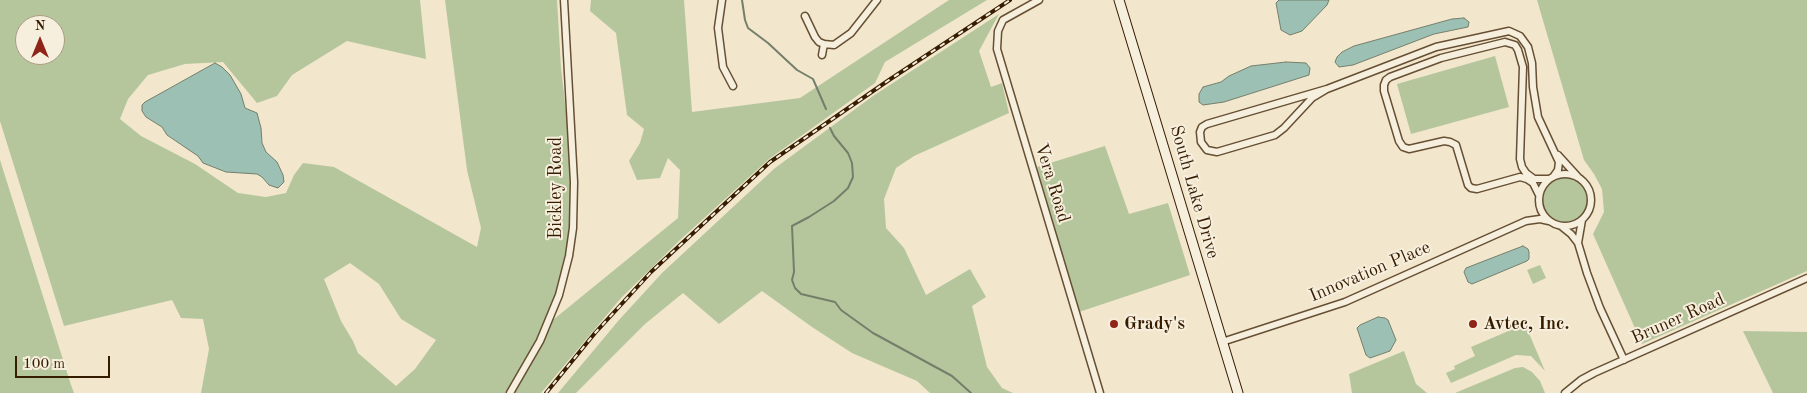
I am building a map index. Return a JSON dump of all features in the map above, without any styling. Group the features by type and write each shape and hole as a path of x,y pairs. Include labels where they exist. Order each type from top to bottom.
{"main road":[{"name":"South Lake Drive","path":"1119,0 1238,393"}],"street":[{"name":"Bickley Road","path":"510,393 548,325 564,279 572,237 574,182 564,0"},
{"path":"722,0 718,28 723,67 733,86"},
{"path":"805,16 815,37 824,44 834,45 851,34 877,0"},
{"name":"Vera Road","path":"1039,0 1003,20 998,31 997,49 1100,393"},
{"path":"1327,89 1312,98 1276,134 1217,152 1207,150 1201,142 1200,132 1202,127 1207,124 1327,89 1436,47 1503,31 1512,32 1523,39 1528,47 1532,63 1536,107 1543,129 1555,151 1559,165 1558,172 1541,189 1539,203 1544,216 1549,221 1561,226 1578,243 1591,284 1624,360"},
{"path":"1539,195 1533,183 1520,177 1477,189 1471,188 1468,185 1456,145 1450,142 1444,141 1412,149 1403,147 1399,141 1384,91 1386,80 1440,58 1505,42 1515,45 1523,67 1520,159 1522,167 1534,179 1551,178 1562,174 1579,178"},
{"path":"822,56 824,44"},
{"path":"1555,151 1585,184 1591,199 1587,214 1582,220 1568,226 1561,226"},
{"path":"1526,221 1539,203"},
{"name":"Innovation Place","path":"1222,342 1345,302 1526,221 1540,219 1549,221"},
{"path":"1578,243 1582,220"},
{"name":"Bruner Road","path":"1565,393 1581,380 1807,278"}],"green space":[{"path":"0,0 420,0 426,59 347,41 292,75 277,96 257,103 223,62 185,64 148,75 128,99 120,119 141,136 195,164 238,193 266,197 286,193 294,175 303,163 334,167 477,247 481,228 467,170 445,0 557,0 561,68 574,182 573,228 548,324 678,218 680,170 668,158 660,178 637,180 629,161 640,143 644,129 627,115 616,33 590,11 591,0 684,0 692,112 800,98 949,0 987,0 885,62 875,83 769,159 680,240 621,298 541,393 201,393 209,349 203,319 181,318 172,300 64,326 0,121","holes":["350,263 379,284 401,319 436,340 415,369 396,386 358,353 341,321 324,279"]},
{"path":"1537,0 1807,0 1807,271 1642,344 1593,234 1604,212 1602,189 1584,160"},
{"path":"999,14 979,51 991,87 1002,83 1009,113 914,156 896,168 884,199 886,228 904,248 926,295 970,269 986,297 972,306 987,367 1002,388 1013,393 930,393 917,381 852,353 762,291 719,324 683,293 645,324 576,393 558,393 619,320 662,273 775,168 873,96"},
{"path":"1495,56 1509,107 1411,134 1397,84"},
{"path":"1105,146 1129,214 1168,203 1190,275 1079,312 1037,167"},
{"path":"0,160 71,385 74,393 0,393"},
{"path":"1560,177 1570,177 1584,187 1588,200 1584,213 1578,219 1570,223 1560,223 1546,213 1542,205 1542,195 1552,181"},
{"path":"1540,265 1546,278 1533,284 1527,270"},
{"path":"1525,324 1545,371 1531,356 1516,355 1451,383 1446,373 1455,369 1454,366 1475,356 1471,347"},
{"path":"1743,331 1807,332 1807,393 1773,393"},
{"path":"1404,351 1416,384 1427,393 1352,393 1349,374"},
{"path":"1523,367 1532,372 1540,381 1545,393 1455,393 1515,368"}],"water":[{"path":"1279,0 1329,0 1327,5 1302,31 1290,35 1281,30 1276,3"},
{"path":"1464,18 1469,22 1468,27 1434,34 1353,65 1339,67 1335,62 1342,52 1354,46 1452,19"},
{"path":"1286,62 1306,63 1310,68 1309,75 1224,102 1203,105 1199,102 1199,94 1203,87 1221,82 1229,76 1251,66"},
{"path":"215,63 230,75 241,94 245,108 257,113 262,143 266,152 277,162 283,175 284,182 278,188 269,185 257,174 226,172 203,163 198,156 167,135 162,127 146,117 142,111 142,105 145,102"},
{"path":"1523,246 1529,252 1529,259 1527,261 1472,284 1468,282 1464,272 1466,268"},
{"path":"1378,317 1388,320 1396,340 1390,351 1370,358 1366,355 1357,328"}],"waterway":[{"path":"742,0 748,28 768,43 797,70 813,79 826,109"},
{"path":"830,128 848,153 852,163 853,177 848,188 834,201 792,226 794,272 792,280 795,288 801,294 835,302 841,310 873,333 952,376 971,393"}],"railway":[{"path":"546,393 595,333 651,272 770,162 1010,0"}],"place":[{"name":"Grady's","path":"1114,324"},
{"name":"Avtec, Inc.","path":"1473,324"}]}
